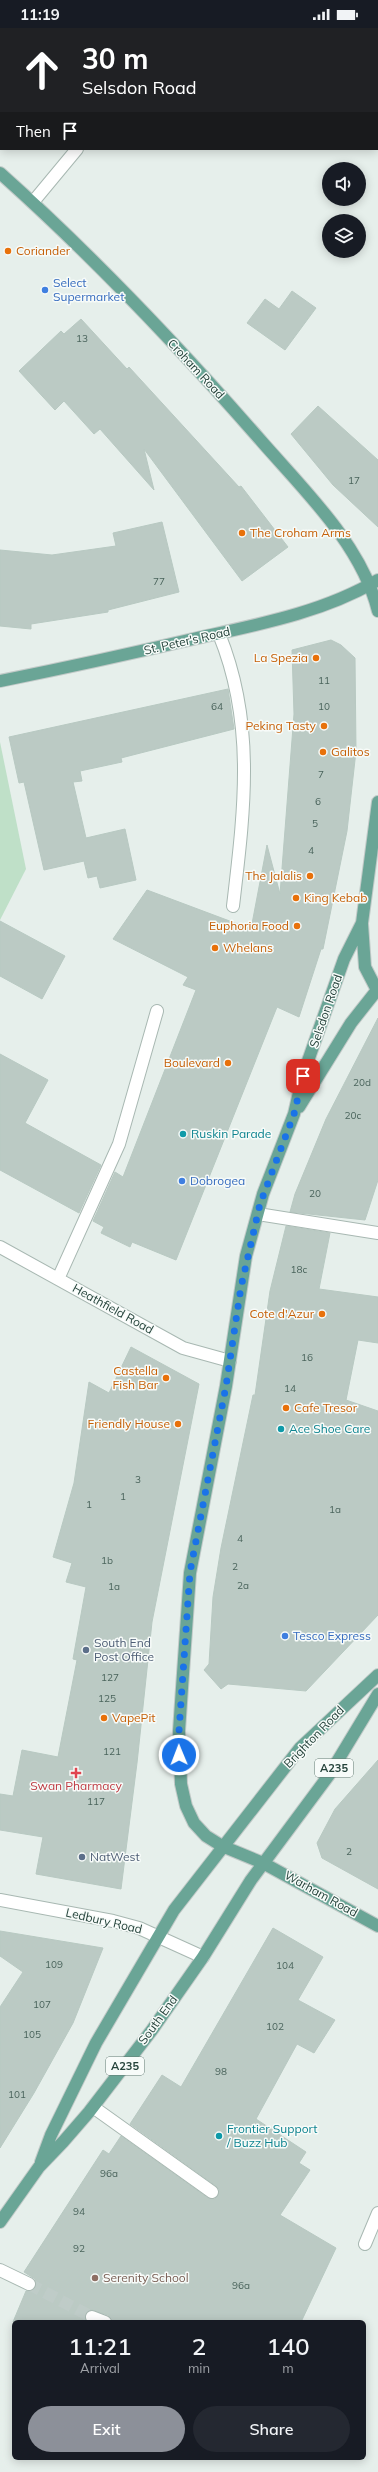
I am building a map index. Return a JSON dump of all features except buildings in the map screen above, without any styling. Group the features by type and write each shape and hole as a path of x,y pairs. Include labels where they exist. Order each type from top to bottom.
{"main road":[{"name":"Croham Road","path":"0,173 33,202 129,298 233,408 324,515 374,582"},
{"path":"374,582 378,611"},
{"name":"St. Peter's Road","path":"0,681 219,634 318,608 335,602 374,582"},
{"name":"Selsdon Road","path":"222,1846 206,1836 194,1823 186,1806 181,1784 179,1731 186,1618 195,1541 230,1361 241,1287 258,1214 294,1114 303,1076 344,959 362,923 378,802"},
{"path":"294,1114 351,1023 377,991 365,967 362,923"},
{"name":"Brighton Road","path":"240,1823 307,1740 378,1675"},
{"name":"Brighton Road","path":"263,1863 329,1776 378,1694"},
{"name":"South End","path":"39,2167 51,2135 96,2043 158,1936 192,1885 240,1823"},
{"name":"Warham Road","path":"222,1846 263,1863 378,1926"},
{"name":"South End","path":"0,2222 39,2167 93,2107 152,2030 203,1957 263,1863"}],"street":[{"path":"33,202 76,150"},
{"path":"219,634 229,658 244,730 244,807 233,906"},
{"path":"58,1279 119,1144 157,1010"},
{"path":"258,1214 378,1233"},
{"name":"Heathfield Road","path":"0,1247 183,1348 230,1361"},
{"name":"Ledbury Road","path":"0,1900 113,1921 158,1936 203,1957"},
{"path":"93,2107 212,2192"},
{"path":"365,2244 378,2213"},
{"path":"0,2270 29,2284"},
{"path":"92,2317 100,2320"}],"green space":[{"path":"0,742 26,869 0,920"}],"tunnel":[{"path":"29,2284 92,2317"}],"place":[{"name":"Coriander","path":"8,251"},
{"name":"Select Supermarket","path":"45,290"},
{"name":"The Croham Arms","path":"242,533"},
{"name":"La Spezia","path":"316,658"},
{"name":"Peking Tasty","path":"324,726"},
{"name":"Galitos","path":"323,752"},
{"name":"The Jalalis","path":"310,876"},
{"name":"King Kebab","path":"296,898"},
{"name":"Euphoria Food","path":"297,926"},
{"name":"Whelans","path":"215,948"},
{"name":"Boulevard","path":"228,1063"},
{"name":"Ruskin Parade","path":"183,1134"},
{"name":"Dobrogea","path":"182,1181"},
{"name":"Cote d'Azur","path":"322,1314"},
{"name":"Castella Fish Bar","path":"166,1378"},
{"name":"Cafe Tresor","path":"286,1408"},
{"name":"Friendly House","path":"178,1424"},
{"name":"Ace Shoe Care","path":"281,1429"},
{"name":"Tesco Express","path":"285,1636"},
{"name":"South End Post Office","path":"86,1650"},
{"name":"VapePit","path":"104,1718"},
{"name":"Swan Pharmacy","path":"76,1773"},
{"name":"NatWest","path":"82,1857"},
{"name":"Frontier Support / Buzz Hub","path":"219,2136"},
{"name":"Serenity School","path":"95,2278"}],"route":[{"path":"179,1755 179,1731 190,1572 220,1409 226,1386 246,1256 263,1194 294,1114 303,1076"}]}
